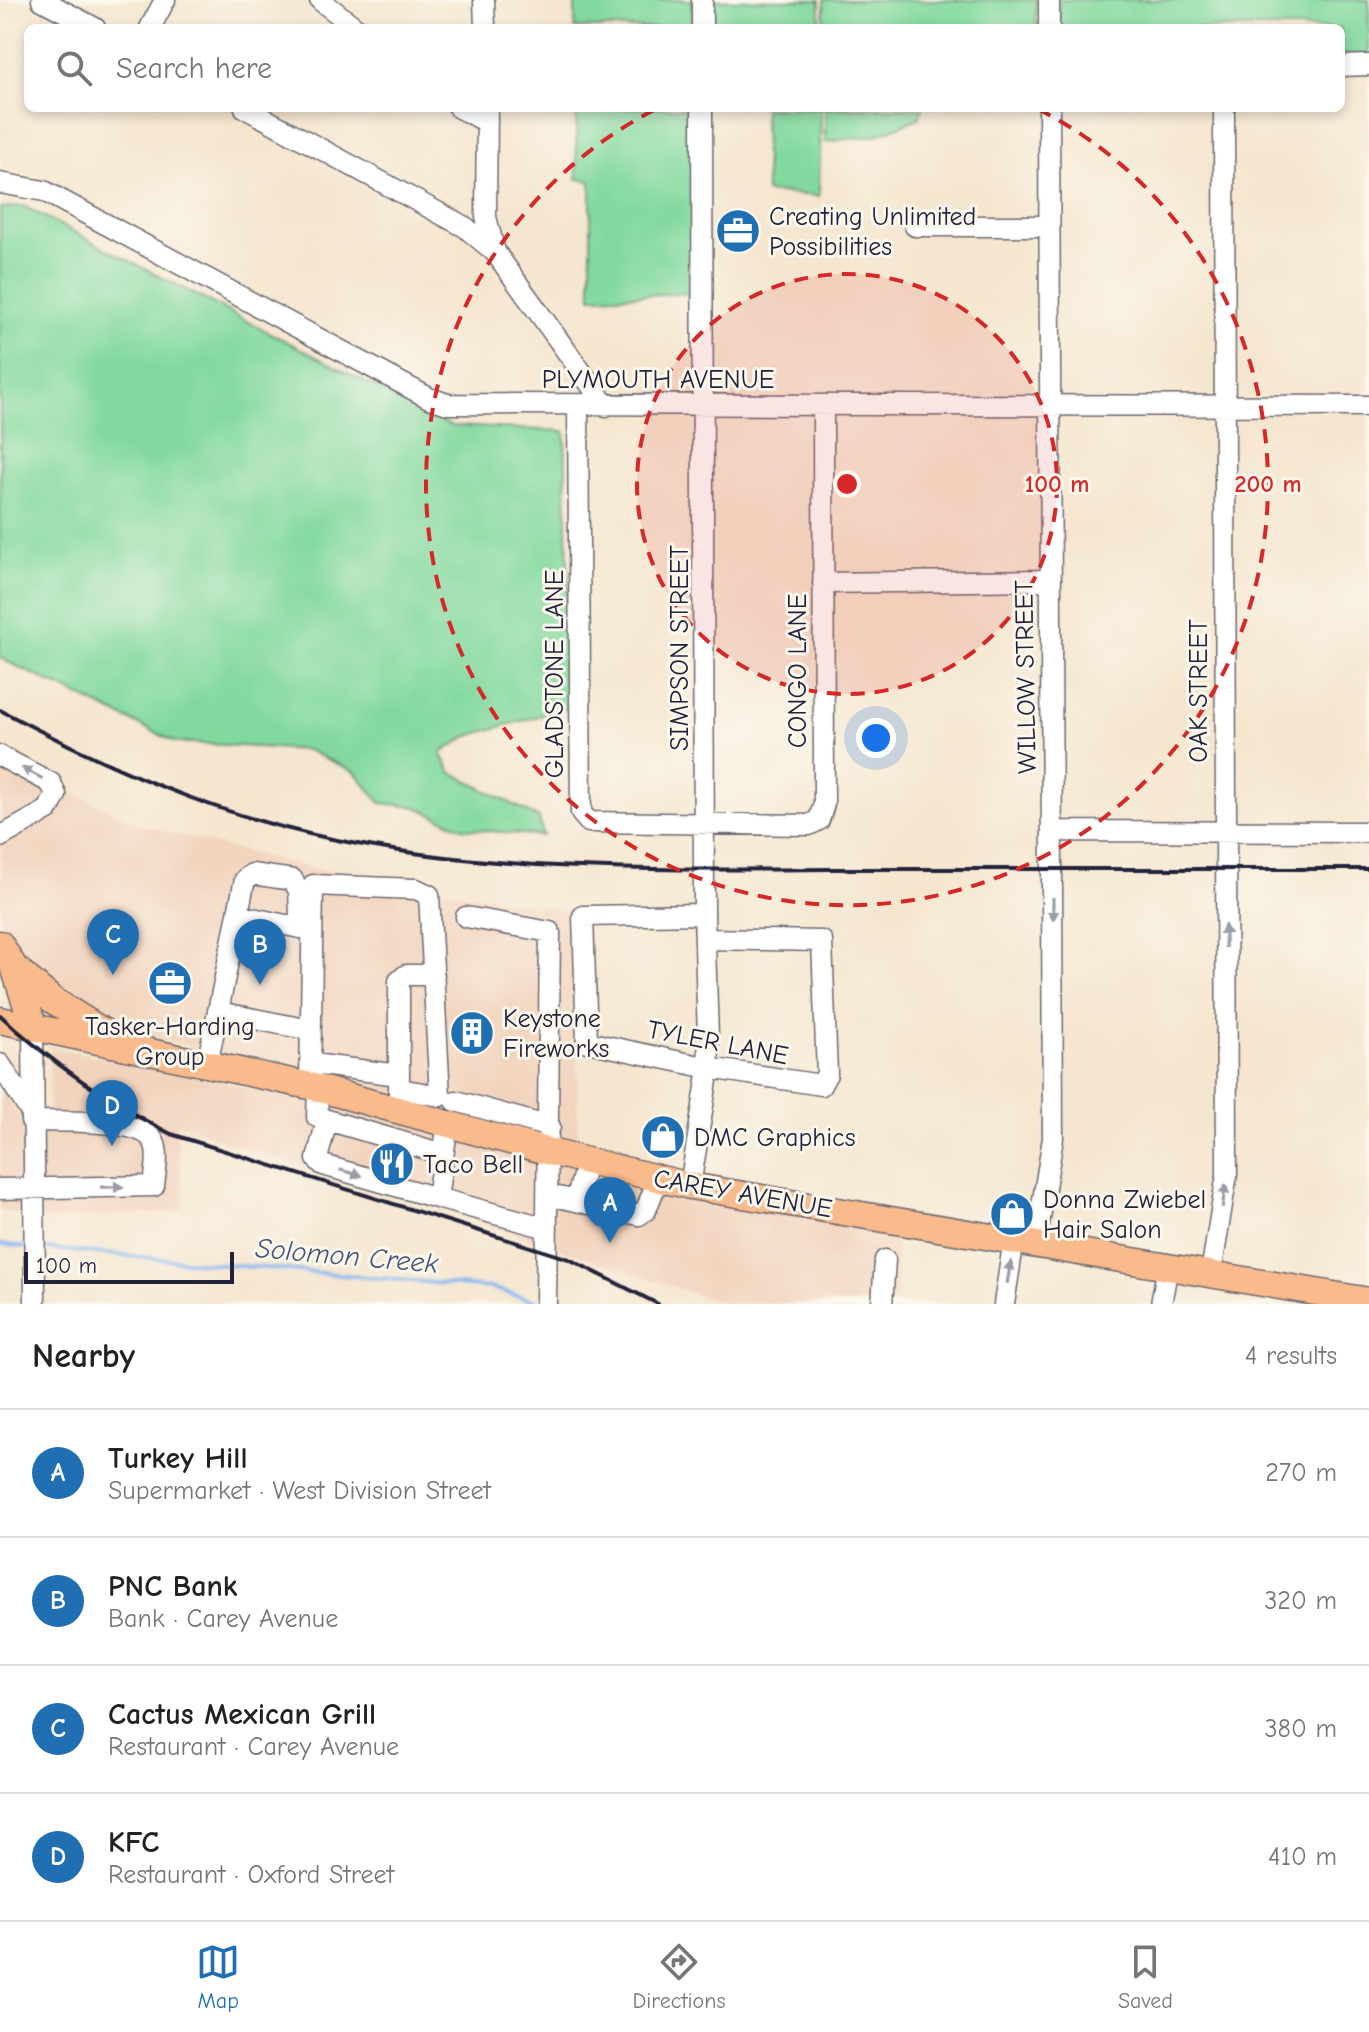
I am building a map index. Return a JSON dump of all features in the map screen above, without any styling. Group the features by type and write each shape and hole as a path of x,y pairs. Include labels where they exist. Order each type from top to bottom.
{"main road":[{"path":"0,944 14,967 33,1025"},
{"path":"14,967 88,1024 143,1051"},
{"name":"CAREY AVENUE","path":"0,1020 207,1065 399,1091 452,1112 550,1140 587,1161 690,1186 1211,1273 1317,1298 1369,1301"}],"street":[{"path":"42,0 87,24"},
{"path":"152,24 165,0"},
{"path":"320,0 351,24"},
{"path":"484,0 485,24"},
{"path":"702,0 702,24"},
{"path":"1049,0 1049,24"},
{"path":"1345,66 1369,65"},
{"path":"252,112 465,227 495,252 606,406"},
{"name":"SIMPSON STREET","path":"690,1186 709,1068 704,914 702,112"},
{"name":"WILLOW STREET","path":"1004,1304 1053,1138 1049,112"},
{"name":"OAK STREET","path":"1211,1273 1227,1174 1224,112"},
{"path":"487,115 486,217 495,252"},
{"name":"PLYMOUTH AVENUE","path":"0,183 44,191 429,398 448,404 1369,406"},
{"path":"915,226 1048,226"},
{"name":"GLADSTONE LANE","path":"578,406 581,813 589,822 706,826"},
{"name":"CONGO LANE","path":"706,826 809,825 819,820 824,804 823,406"},
{"path":"823,583 1051,580"},
{"path":"0,756 51,783 56,795 48,810 6,834"},
{"path":"1053,831 1369,832"},
{"path":"207,1065 245,879 252,874 293,880 299,891 300,1028 317,1117 443,1154"},
{"path":"310,1080 313,885 416,889 429,895 434,975 440,1096 399,1091 399,981 406,975 434,975"},
{"name":"TYLER LANE","path":"704,914 583,916 587,1042 709,1068 821,1085 827,1074 822,941 705,939"},
{"path":"238,915 300,928"},
{"path":"466,917 550,932 546,1304"},
{"path":"219,1012 300,1028"},
{"path":"33,1025 31,1117 35,1304"},
{"path":"0,1064 31,1117"},
{"path":"437,1198 452,1112"},
{"path":"0,1189 154,1186 157,1152 153,1140 144,1130 127,1125 31,1117"},
{"path":"327,1120 317,1159 323,1165 547,1228"},
{"path":"576,1201 587,1161"},
{"path":"549,1195 639,1215 646,1210 658,1179"},
{"path":"882,1304 885,1260"},
{"path":"1161,1304 1168,1266"}],"shaded area":[{"path":"0,757 140,825 308,867 576,912 578,1148 374,1089 117,1029 46,986 0,920"},
{"path":"51,1047 350,1108 682,1193 896,1237 898,1304 725,1304 448,1211 226,1142 176,1122 185,1211 52,1220 0,1210 0,1088 20,1116 48,1117"}],"green space":[{"path":"575,0 692,0 692,24 575,24"},
{"path":"712,0 820,0 820,24 713,24"},
{"path":"824,0 1036,0 1036,24 824,24"},
{"path":"1059,0 1369,0 1369,55 1345,55 1345,24 1060,24"},
{"path":"576,112 692,112 693,293 591,297 591,181 577,179"},
{"path":"764,112 821,112 819,196 766,192"},
{"path":"825,112 921,112 919,118 877,135 825,142"},
{"path":"23,206 451,426 565,431 571,707 468,736 441,753 451,772 539,818 543,836 462,828 417,807 381,803 355,772 307,750 175,742 0,658 0,208"}],"waterway":[{"name":"Solomon Creek","path":"0,1244 26,1247"},
{"name":"Solomon Creek","path":"39,1248 491,1288 538,1302"}],"railway":[{"path":"0,710 120,769 246,817 332,839 456,858 642,869 1369,869"},
{"path":"0,1015 81,1081 171,1134 569,1259 658,1304"}],"place":[{"name":"Creating Unlimited Possibilities","path":"738,231"},
{"name":"Cactus Mexican Grill","path":"113,975"},
{"name":"Tasker-Harding Group","path":"170,983"},
{"name":"PNC Bank","path":"260,985"},
{"name":"Keystone Fireworks","path":"472,1033"},
{"name":"DMC Graphics","path":"663,1137"},
{"name":"KFC","path":"112,1146"},
{"name":"Taco Bell","path":"392,1164"},
{"name":"Donna Zwiebel Hair Salon","path":"1012,1214"},
{"name":"Turkey Hill","path":"610,1243"}]}
